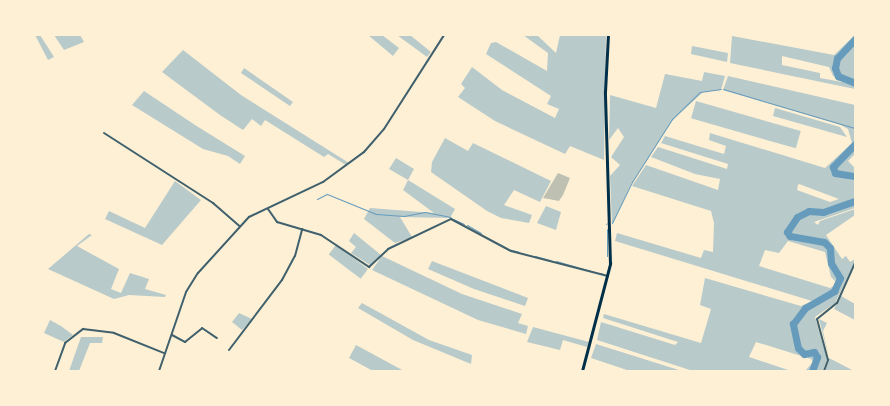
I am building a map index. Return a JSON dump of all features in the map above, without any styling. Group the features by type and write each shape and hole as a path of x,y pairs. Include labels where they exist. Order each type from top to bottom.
{"main road":[{"path":"582,371 608,276 605,84 608,35"}],"street":[{"path":"159,371 164,353 191,284 239,226 268,208 323,182 364,152 384,129 444,35"},
{"path":"104,133 213,202 239,226"},
{"path":"268,208 277,222 302,228 333,242 369,267 388,249 451,219 511,251 608,276"},
{"path":"229,350 282,280 294,256 302,228"},
{"path":"824,371 828,360 817,319 837,303 855,263"},
{"path":"171,334 185,342 202,328 217,338"},
{"path":"55,371 66,343 83,329 114,333 164,353"}],"shaded area":[{"path":"35,35 40,35 54,57 48,60"},
{"path":"54,35 80,35 84,42 64,50"},
{"path":"368,35 382,35 399,48 393,56"},
{"path":"397,35 410,35 431,52 427,57"},
{"path":"523,35 537,35 556,53 560,35 606,35 604,160 570,146 565,154 495,121 458,97 465,88 461,84 472,67 502,90 555,118 559,109 547,104 551,96 486,54 491,43 496,42 547,71 548,53"},
{"path":"855,35 855,89 730,63 732,36 834,55","holes":["782,56 829,67 833,76 842,82 820,78 820,73 782,65"]},
{"path":"692,46 728,53 727,62 691,54"},
{"path":"183,50 241,95 349,163 346,165 328,154 324,157 265,120 261,126 252,119 243,130 220,115 162,72"},
{"path":"244,68 293,102 290,106 241,73"},
{"path":"704,72 725,76 721,90 703,92 672,121 632,183 612,225 610,176 620,165 611,157 624,137 618,128 609,140 610,95 656,108 665,74 702,81"},
{"path":"728,76 855,105 855,154 848,161 855,168 855,208 814,222 818,225 820,221 855,209 855,215 826,235 842,259 846,256 850,262 855,259 855,262 835,303 815,317 827,359 823,371 805,371 813,362 811,359 756,342 749,357 791,371 693,371 597,340 601,322 675,345 678,342 603,318 604,314 701,343 711,309 700,305 705,278 801,306 812,301 615,241 617,233 701,258 704,250 713,252 714,223 711,211 632,186 646,165 718,190 720,179 695,174 651,157 658,147 727,169 728,164 661,143 665,136 724,154 726,146 709,140 710,133 825,168 852,143 848,129 841,125 723,90","holes":["799,184 839,199 830,202 797,190","788,241 825,252 831,277 836,282 834,286 830,288 759,266 765,250 779,253"]},
{"path":"144,91 245,156 240,164 228,156 203,149 132,105"},
{"path":"696,101 801,131 796,148 691,118"},
{"path":"775,108 840,127 847,137 773,116"},
{"path":"445,138 468,151 473,143 551,181 540,202 514,190 504,205 532,215 529,223 501,218 487,211 431,172 432,162"},
{"path":"396,158 414,169 408,180 389,169"},
{"path":"408,180 455,209 450,218 400,217 412,237 395,243 364,219 370,208 434,213 403,190"},
{"path":"175,181 201,200 162,245 105,219 109,211 145,228"},
{"path":"546,206 561,212 556,230 537,223"},
{"path":"354,233 381,255 370,265 351,253 356,247 349,241"},
{"path":"89,234 92,235 77,246 119,269 111,289 121,293 130,273 149,279 145,289 166,295 165,297 129,295 114,299 48,269"},
{"path":"336,245 368,269 361,279 329,255"},
{"path":"382,256 462,294 522,314 518,323 528,326 526,334 478,320 372,270"},
{"path":"432,261 528,298 525,306 474,289 428,269"},
{"path":"841,296 855,304 855,320 834,309"},
{"path":"362,303 429,340 472,355 471,364 413,340 358,308"},
{"path":"239,313 252,319 242,330 232,322"},
{"path":"819,319 827,323 823,331 829,358"},
{"path":"50,320 73,335 64,342 44,333"},
{"path":"533,327 589,342 587,347 563,340 560,350 527,342"},
{"path":"81,337 103,337 102,343 90,343 79,371 69,371"},
{"path":"596,344 682,371 630,371 591,358"},
{"path":"356,345 404,371 373,371 349,358"},
{"path":"829,358 854,371 825,371"}],"building":[{"path":"558,173 570,178 563,195 559,201 543,198"}],"waterway":[{"path":"855,39 837,58 835,68 838,76 855,83"},
{"path":"612,223 632,182 672,119 700,92 721,89"},
{"path":"723,89 855,128"},
{"path":"855,144 833,167 835,173 855,176"},
{"path":"317,199 327,194 376,214 404,216 425,212 451,217"},
{"path":"812,371 817,357 814,352 804,354 798,348 793,324 805,308 834,291 840,278 831,263 830,248 824,242 790,236 787,232 797,217 809,211 823,212 855,201"},
{"path":"453,219 464,224"},
{"path":"467,225 481,233"},
{"path":"607,229 607,256"},
{"path":"508,249 519,252"},
{"path":"535,256 550,260"},
{"path":"556,261 592,271"}]}
